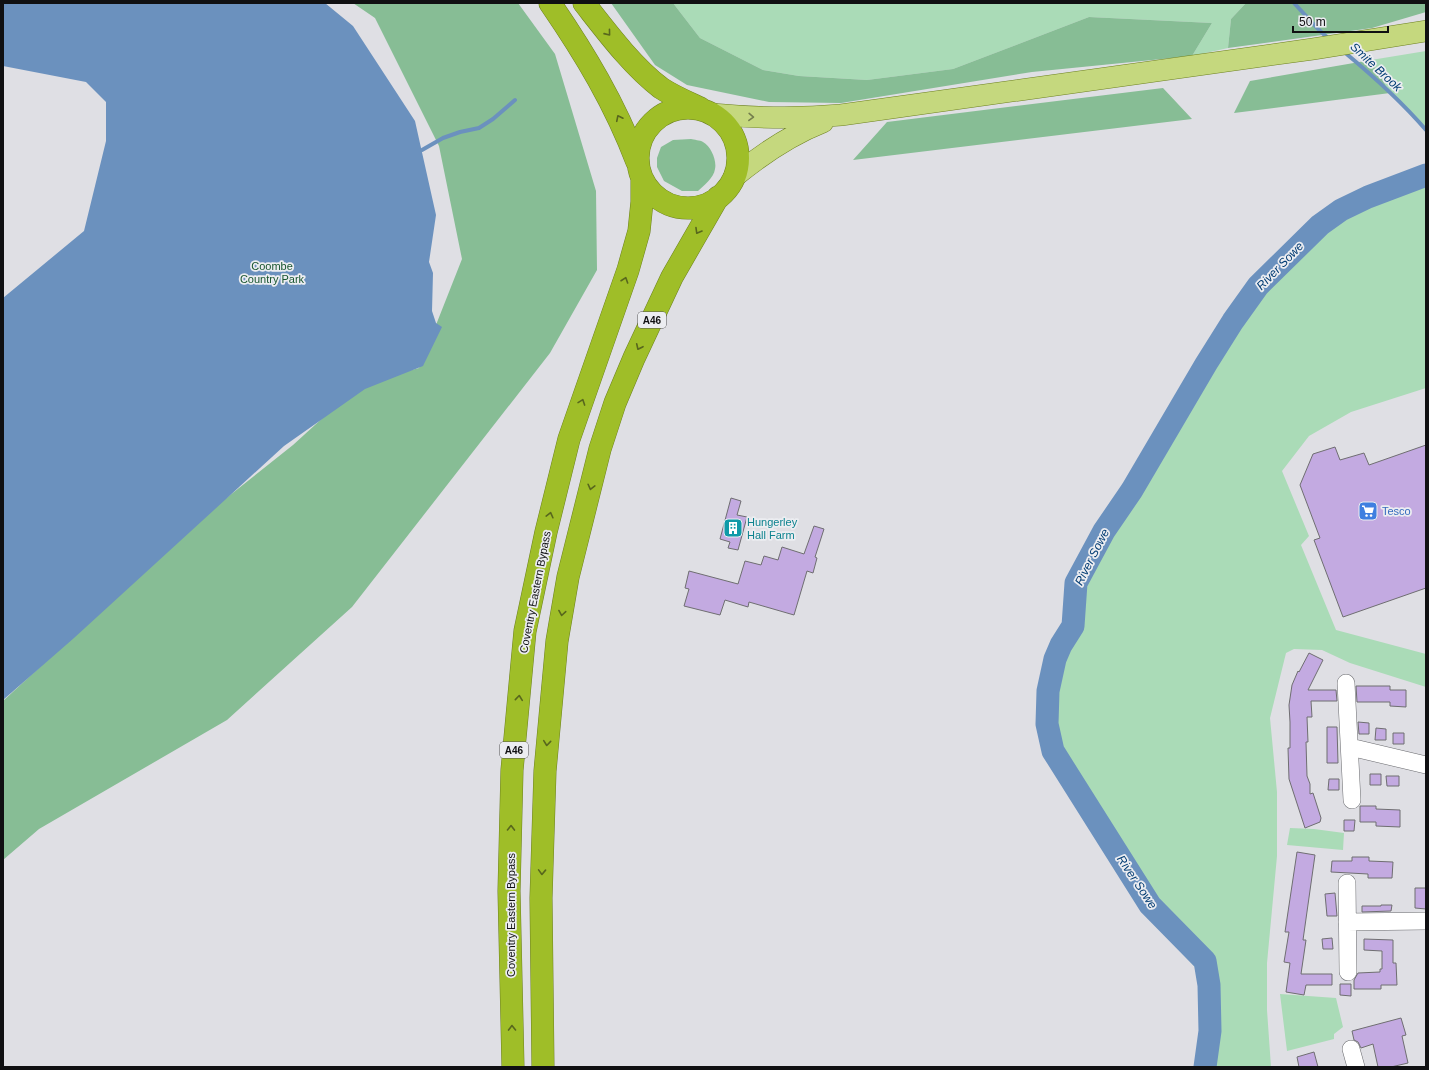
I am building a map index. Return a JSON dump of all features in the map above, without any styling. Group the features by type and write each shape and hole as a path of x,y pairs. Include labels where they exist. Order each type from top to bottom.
{"highway":[{"name":"Coventry Eastern Bypass","path":"513,1067 510,891 512,770 526,631 546,532 569,439 628,270 638,231 642,202 641,173 628,139 607,93 575,40 550,3"},
{"path":"584,3 612,39 637,65 662,88 708,113 725,124 735,142 737,163 734,177 727,188 718,198 700,206 680,207 661,199 651,191 641,173 638,157 640,142 647,129 655,120 665,114 677,109 694,108 708,113"},
{"name":"A46","path":"543,1067 541,898 545,771 557,641 568,577 600,449 615,403 634,358 672,277 718,198"}],"main road":[{"path":"708,113 743,117 806,119 841,116 1313,49 1426,31"},
{"path":"734,177 783,141 800,131 841,116"}],"street":[{"path":"1346,683 1352,800"},
{"path":"1350,747 1426,765"},
{"path":"1347,883 1348,972"},
{"path":"1347,922 1426,921"},
{"path":"1351,1049 1356,1067"}],"green space":[{"path":"353,3 518,3 555,54 596,191 597,270 550,353 352,607 227,720 39,829 3,860 3,701 205,515 293,445 360,384 419,368 462,259 439,146 375,18"},
{"path":"611,3 673,3 700,38 763,70 799,76 867,80 953,69 1089,17 1212,23 1192,56 1032,72 841,103 769,102 687,85 655,65"},
{"path":"673,3 1246,3 1231,19 1228,48 1192,56 1212,23 1089,17 953,69 867,80 799,76 763,70 700,38"},
{"path":"1246,3 1426,3 1426,12 1372,28 1228,48 1231,19"},
{"path":"1426,51 1426,130 1390,93 1371,60"},
{"path":"1371,60 1390,93 1234,113 1250,81"},
{"path":"1163,88 1192,119 853,160 887,122"},
{"path":"691,139 702,141 709,147 714,158 715,169 710,179 698,191 682,191 664,181 657,167 657,158 661,147 673,140"},
{"path":"1426,175 1426,388 1351,412 1309,436 1282,471 1309,536 1301,545 1336,630 1426,654 1426,687 1350,663 1322,650 1294,649 1286,653 1270,718 1277,792 1277,856 1267,963 1267,1010 1271,1067 1197,1067 1205,1007 1199,971 1160,930 1048,758 1040,733 1041,681 1053,645 1067,624 1064,605 1074,576 1094,537 1163,420 1255,276 1341,210 1368,197"},
{"path":"1290,828 1314,829 1344,833 1343,850 1287,845"},
{"path":"1280,994 1336,998 1343,1027 1334,1034 1334,1039 1287,1051"}],"water":[{"path":"3,3 325,3 353,26 415,121 436,215 429,262 433,273 432,311 436,323 442,327 423,366 365,389 284,446 74,638 3,700 3,298 84,231 106,141 106,102 86,82 3,66"}],"building":[{"name":"Tesco","path":"1426,445 1426,588 1343,617 1314,540 1320,538 1300,485 1313,454 1335,447 1340,460 1364,453 1369,465"},
{"name":"Hungerley Hall Farm","path":"731,498 741,501 737,515 747,517 738,550 728,548 730,542 720,539"},
{"path":"814,526 824,529 815,557 817,558 813,573 807,571 794,615 749,602 748,607 725,600 720,615 684,606 689,589 685,588 689,571 738,584 745,561 761,565 764,556 778,560 782,547 804,554"},
{"path":"1309,653 1323,660 1308,690 1336,690 1337,701 1311,701 1312,717 1307,717 1307,776 1310,784 1310,794 1313,793 1321,818 1320,822 1305,828 1289,779 1288,748 1290,748 1289,705 1292,685 1298,671 1299,672"},
{"path":"1356,686 1390,686 1390,690 1406,690 1406,707 1390,706 1390,702 1357,702"},
{"path":"1358,722 1369,723 1369,734 1359,734"},
{"path":"1327,727 1337,727 1338,763 1327,763"},
{"path":"1376,728 1386,729 1386,740 1375,740"},
{"path":"1393,733 1404,733 1404,744 1393,744"},
{"path":"1370,774 1381,774 1381,785 1370,785"},
{"path":"1386,776 1399,776 1399,786 1387,786"},
{"path":"1329,779 1339,779 1339,790 1328,790"},
{"path":"1360,806 1376,806 1376,809 1400,810 1400,827 1376,826 1376,822 1360,822"},
{"path":"1344,820 1355,820 1354,831 1344,831"},
{"path":"1297,852 1315,855 1303,940 1306,940 1301,974 1332,974 1332,985 1306,985 1304,995 1286,992 1290,963 1284,962 1289,932 1285,932"},
{"path":"1352,857 1369,857 1369,861 1393,862 1392,878 1368,878 1368,874 1331,872 1332,861 1352,861"},
{"path":"1415,888 1426,888 1426,909 1415,908"},
{"path":"1335,893 1337,916 1327,916 1325,894"},
{"path":"1392,905 1391,911 1362,912 1362,906"},
{"path":"1332,938 1333,949 1323,949 1322,939"},
{"path":"1364,939 1393,940 1393,963 1396,963 1397,985 1381,985 1381,989 1354,989 1354,980 1358,973 1380,972 1380,969 1382,969 1382,951 1364,950"},
{"path":"1340,984 1351,984 1351,996 1340,995"},
{"path":"1401,1018 1406,1035 1402,1036 1408,1063 1391,1067 1378,1067 1373,1044 1361,1048 1358,1042 1354,1040 1352,1031"},
{"path":"1314,1052 1318,1067 1299,1067 1297,1057"}],"waterway":[{"name":"Smite Brook","path":"1294,3 1330,40"},
{"name":"Smite Brook","path":"1343,51 1365,69 1407,109 1426,130"},
{"name":"Smite Brook","path":"422,150 443,138 460,132 479,128 493,119 515,100"},
{"name":"River Sowe","path":"1205,1067 1210,1031 1209,985 1205,961 1150,905 1053,751 1047,724 1048,691 1055,659 1061,645 1073,626 1076,583 1104,531 1132,490 1233,321 1258,286 1320,225 1341,210 1368,197 1426,175"}],"place":[{"name":"Tesco","path":"1368,511"},
{"name":"Hungerley Hall Farm","path":"733,528"}],"park label":[{"name":"Coombe Country Park","path":"272,272"}]}
